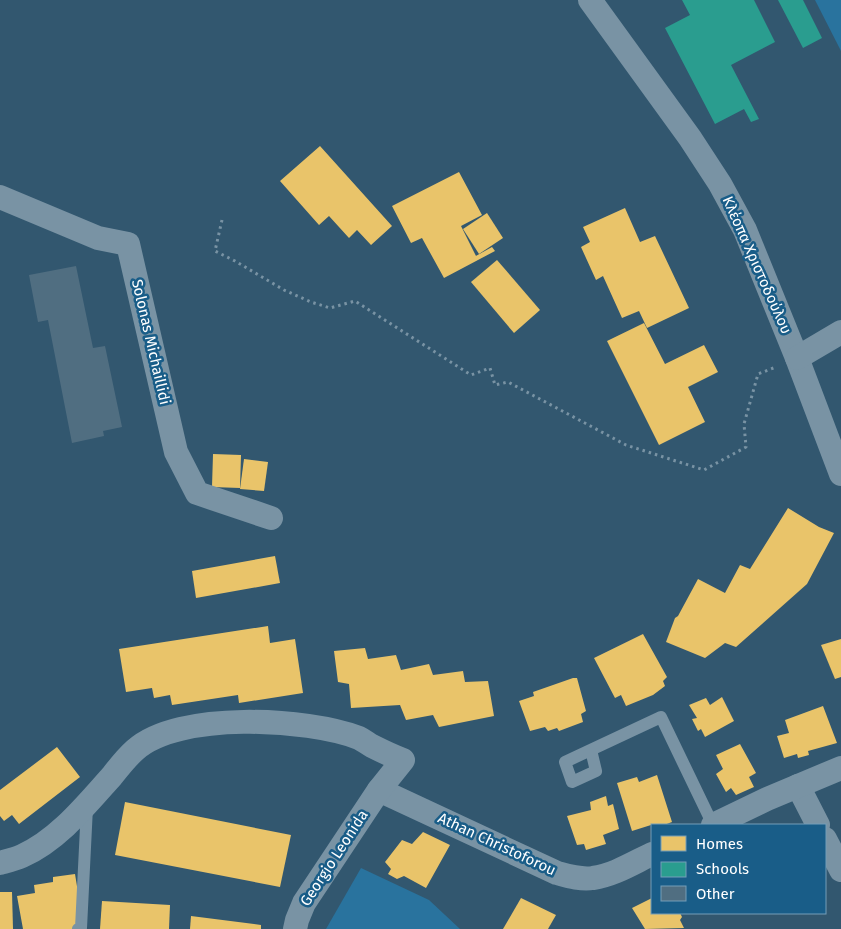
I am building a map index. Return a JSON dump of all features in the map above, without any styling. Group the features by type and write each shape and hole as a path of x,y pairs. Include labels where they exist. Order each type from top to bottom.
{"street":[{"name":"Κλέοπα Χριστοδούλου","path":"590,0 690,138 720,184 745,230 797,358 841,474"},
{"name":"Solonas Michaillidi","path":"0,197 98,238 128,244 176,452 197,494 271,518"},
{"path":"797,358 841,332"},
{"path":"0,863 22,855 49,839 73,819 135,750 151,739 174,730 202,725 246,722 280,723 323,728 360,738 372,746 402,760 379,790"},
{"path":"715,824 767,798 841,768"},
{"path":"798,786 817,824"},
{"name":"Athan Christoforou","path":"379,790 557,873 591,878 610,874 651,854"},
{"name":"Georgio Leonida","path":"295,929 296,920 304,903 379,790"},
{"path":"826,840 841,870"}],"lane":[{"path":"591,750 661,717 713,824"},
{"path":"78,929 81,928 87,803"}],"path":[{"path":"222,220 215,251 284,290 330,308 355,301 471,375 490,368 495,385 508,382 626,445 704,470 746,446 744,424 758,374 797,358"}],"shaded area":[{"path":"815,0 841,0 841,51"},
{"path":"361,868 429,900 460,929 326,929"}],"building: Homes":[{"path":"320,146 392,226 371,245 357,230 349,238 329,216 319,225 280,181"},
{"path":"459,172 482,215 461,226 476,256 492,247 495,251 444,278 422,238 411,243 392,206"},
{"path":"625,208 640,242 655,236 689,308 647,328 639,311 622,318 603,276 596,280 581,247 590,242 583,227"},
{"path":"487,213 503,238 479,254 463,229"},
{"path":"497,260 540,310 514,333 471,282"},
{"path":"644,323 665,364 704,345 718,372 688,387 705,422 659,445 607,341"},
{"path":"213,454 241,455 240,488 212,487"},
{"path":"244,459 268,462 264,491 240,489"},
{"path":"788,508 819,527 834,533 807,584 736,647 725,643 705,658 666,642 675,618 678,616 698,579 725,593 740,565 750,569"},
{"path":"275,556 280,583 196,598 192,571"},
{"path":"268,626 270,643 295,639 303,693 239,703 238,695 172,705 170,695 154,698 152,688 126,692 119,649"},
{"path":"643,634 667,677 663,681 665,686 653,695 626,706 621,695 615,698 594,658"},
{"path":"841,639 841,677 835,679 821,645"},
{"path":"365,648 368,659 396,655 401,670 429,664 433,675 463,671 465,682 488,681 494,716 439,727 433,715 406,720 400,705 351,708 349,684 338,682 334,651"},
{"path":"577,678 586,711 581,714 583,722 559,731 557,728 548,731 545,727 530,731 519,701 534,696 533,692"},
{"path":"722,697 734,721 705,737 701,729 698,731 692,719 697,718 689,705 706,698 710,705"},
{"path":"823,706 837,743 808,751 809,755 798,758 797,754 784,758 777,736 789,733 785,720"},
{"path":"740,744 756,773 749,777 754,787 736,795 731,788 726,792 716,774 723,769 716,755"},
{"path":"57,747 80,777 19,824 12,815 4,821 0,816 0,790"},
{"path":"657,775 672,822 651,824 632,831 617,783 637,777 639,782"},
{"path":"606,796 608,806 613,804 619,829 603,835 606,844 586,850 584,844 577,845 567,816 591,810 590,802"},
{"path":"125,802 291,835 280,887 115,855"},
{"path":"423,832 450,845 426,888 404,876 397,879 388,874 391,869 385,862 402,840 412,844"},
{"path":"75,874 84,929 23,929 17,896 35,893 34,885 53,882 53,877"},
{"path":"0,892 12,892 13,929 0,929"},
{"path":"521,898 556,915 548,929 503,929"},
{"path":"651,898 651,914 680,914 682,917 680,920 684,928 645,929 632,908"},
{"path":"102,901 170,905 169,929 100,929"},
{"path":"191,916 261,925 261,929 190,929"}],"building: Schools":[{"path":"682,0 754,0 775,42 731,65 759,119 751,122 744,109 715,124 665,28 690,15"},
{"path":"778,0 803,0 822,38 803,48"}],"building: Other":[{"path":"76,266 93,348 105,346 122,427 103,431 104,436 72,443 48,320 38,322 29,275"}]}
